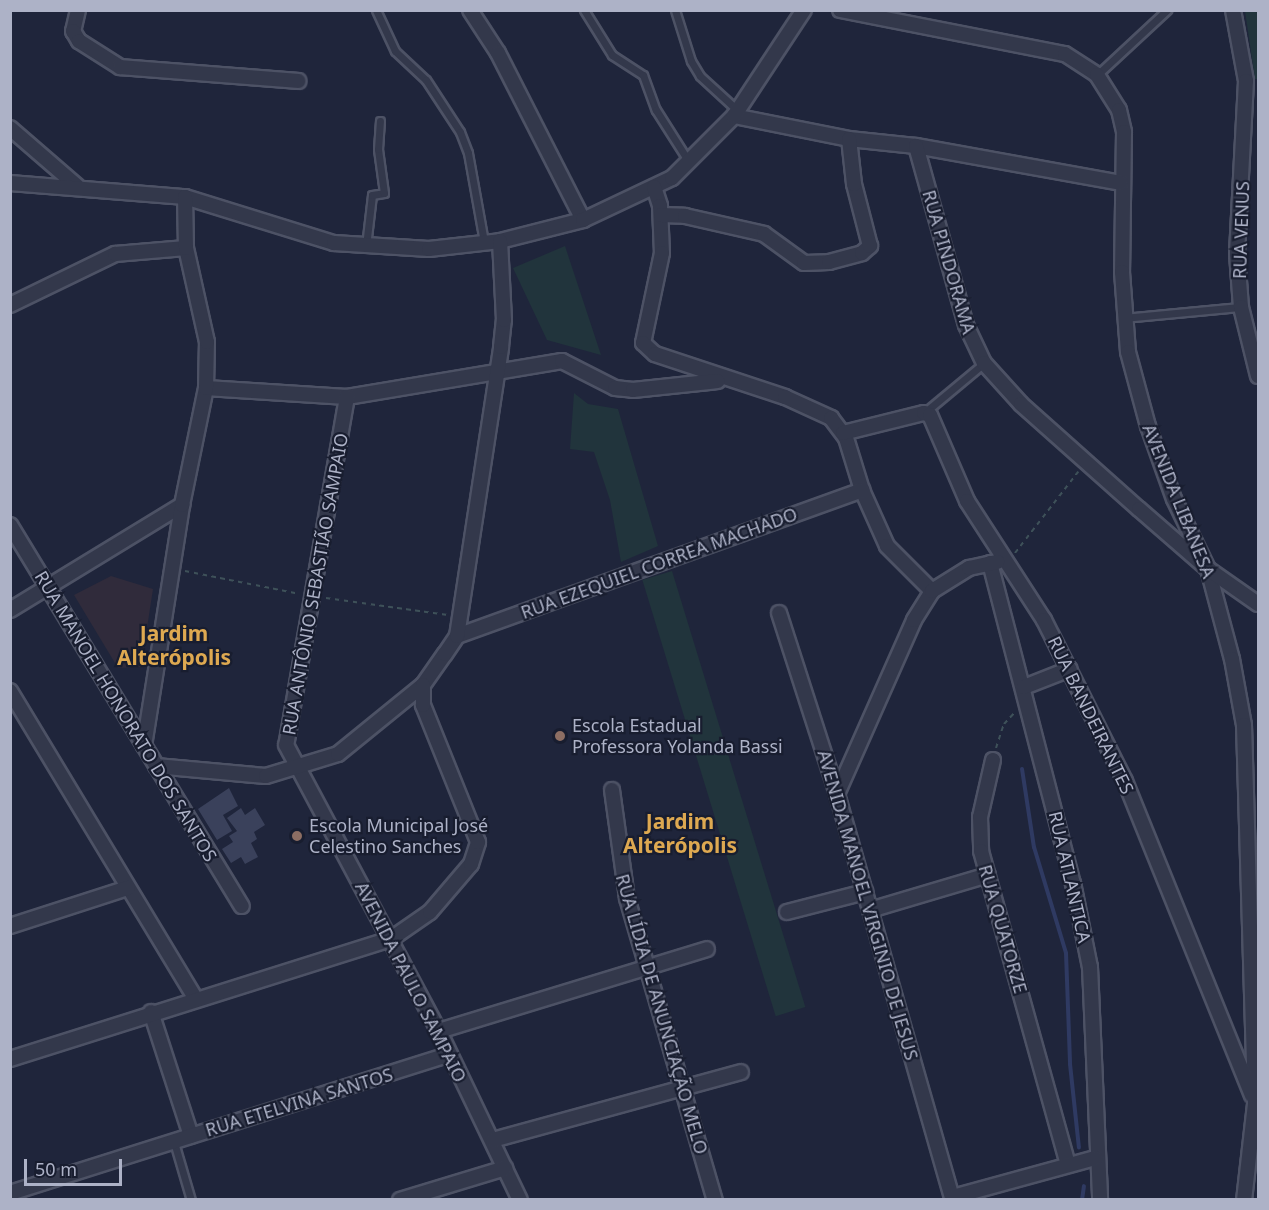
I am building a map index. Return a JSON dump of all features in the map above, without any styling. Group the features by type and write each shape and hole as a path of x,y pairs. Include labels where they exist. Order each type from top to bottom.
{"street":[{"path":"78,10 73,31 79,41 120,67 298,81"},
{"path":"470,10 498,53 583,220"},
{"path":"10,183 77,186 184,197 295,234 366,246 429,249 500,241 583,220 672,178 735,112 804,10"},
{"name":"AVENIDA LIBANESA","path":"840,10 1044,48 1074,58 1097,75 1119,110 1124,132 1121,183 1124,318 1128,352 1148,426 1174,499 1208,569 1234,670 1244,725 1256,947 1257,1107 1244,1200"},
{"name":"RUA VENUS","path":"1233,10 1246,81 1236,255 1240,307 1258,376"},
{"path":"735,112 849,139 916,146 1121,183"},
{"path":"10,128 77,186"},
{"path":"661,215 685,216 764,234 804,263 829,262 862,253 870,246 854,184 849,139"},
{"name":"RUA PINDORAMA","path":"916,146 966,325 984,363 1021,404 1085,462 1208,569 1258,604"},
{"path":"654,187 661,215 660,276 642,342 655,354 814,408 831,418 843,433 862,490 887,546 932,591"},
{"path":"144,746 182,505 206,387 202,309 186,248 184,197"},
{"path":"156,766 260,776 296,768 338,754 423,685 457,636 504,320 500,241"},
{"path":"10,305 115,254 186,248"},
{"path":"206,387 347,397 496,374 562,361 615,388 729,381"},
{"name":"RUA ANTÔNIO SEBASTIÃO SAMPAIO","path":"296,768 286,745 347,397"},
{"path":"843,433 924,413"},
{"name":"RUA BANDEIRANTES","path":"924,413 930,416 967,501 1044,620 1125,781 1257,1107"},
{"name":"RUA EZEQUIEL CORREA MACHADO","path":"457,636 862,490"},
{"path":"10,610 182,505"},
{"name":"RUA MANOEL HONORATO DOS SANTOS","path":"10,525 242,906"},
{"path":"837,794 914,620 932,591 969,568 990,562 1005,562"},
{"name":"RUA ATLANTICA","path":"990,562 1028,703 1090,968 1096,1158 1100,1200"},
{"name":"AVENIDA MANOEL VIRGINIO DE JESUS","path":"779,613 837,794 953,1198"},
{"path":"1024,687 1070,669"},
{"path":"10,1059 151,1012 391,939 430,912 477,852 476,830 423,705 423,685"},
{"path":"10,691 196,999"},
{"name":"RUA QUATORZE","path":"993,760 980,817 981,851 1068,1164"},
{"name":"AVENIDA PAULO SAMPAIO","path":"296,768 439,1031 520,1200"},
{"name":"RUA LÍDIA DE ANUNCIAÇÃO MELO","path":"612,790 620,863 646,970 715,1200"},
{"path":"870,910 988,875"},
{"path":"10,926 128,888"},
{"path":"787,912 865,892"},
{"path":"439,1031 646,970 706,949"},
{"path":"151,1012 191,1136"},
{"name":"RUA ETELVINA SANTOS","path":"10,1193 449,1055"},
{"path":"493,1140 682,1086 741,1072"},
{"path":"953,1198 1096,1158"},
{"path":"400,1200 505,1168"}],"lane":[{"path":"376,10 395,51 426,80 460,132 468,153 484,242"},
{"path":"584,10 612,55 643,75 656,110 689,162"},
{"path":"675,10 691,61 700,76 735,112"},
{"path":"1097,75 1167,10"},
{"path":"366,246 372,195 384,194 378,149 380,121"},
{"path":"1124,318 1240,307"},
{"path":"924,413 984,363"},
{"path":"174,1142 191,1200"}],"path":[{"path":"1005,562 1085,462"},
{"path":"993,760 1004,724 1028,703"}],"shaded area":[{"path":"1245,11 1258,11 1258,79 1255,79"},
{"path":"565,246 601,355 547,340 513,268"},
{"path":"574,393 588,404 618,409 658,546 621,562 610,500 594,452 570,449"},
{"path":"672,571 805,1007 776,1016 642,580"},
{"path":"111,576 153,589 141,667 118,668 74,595"}],"building":[{"path":"229,788 238,806 223,815 232,831 217,840 198,809"},
{"path":"241,808 245,815 255,808 265,825 254,832 257,839 251,843 258,857 245,864 241,857 231,863 222,849 233,842 229,836 237,831 227,818"}],"waterway":[{"path":"1022,769 1034,847 1066,953 1070,1064 1079,1148"},
{"path":"1082,1200 1084,1186"}],"place":[{"name":"Escola Estadual Professora Yolanda Bassi","path":"560,736"},
{"name":"Escola Municipal José Celestino Sanches","path":"297,836"}],"district":[{"name":"Jardim Alterópolis","path":"174,645"},
{"name":"Jardim Alterópolis","path":"680,833"}]}
